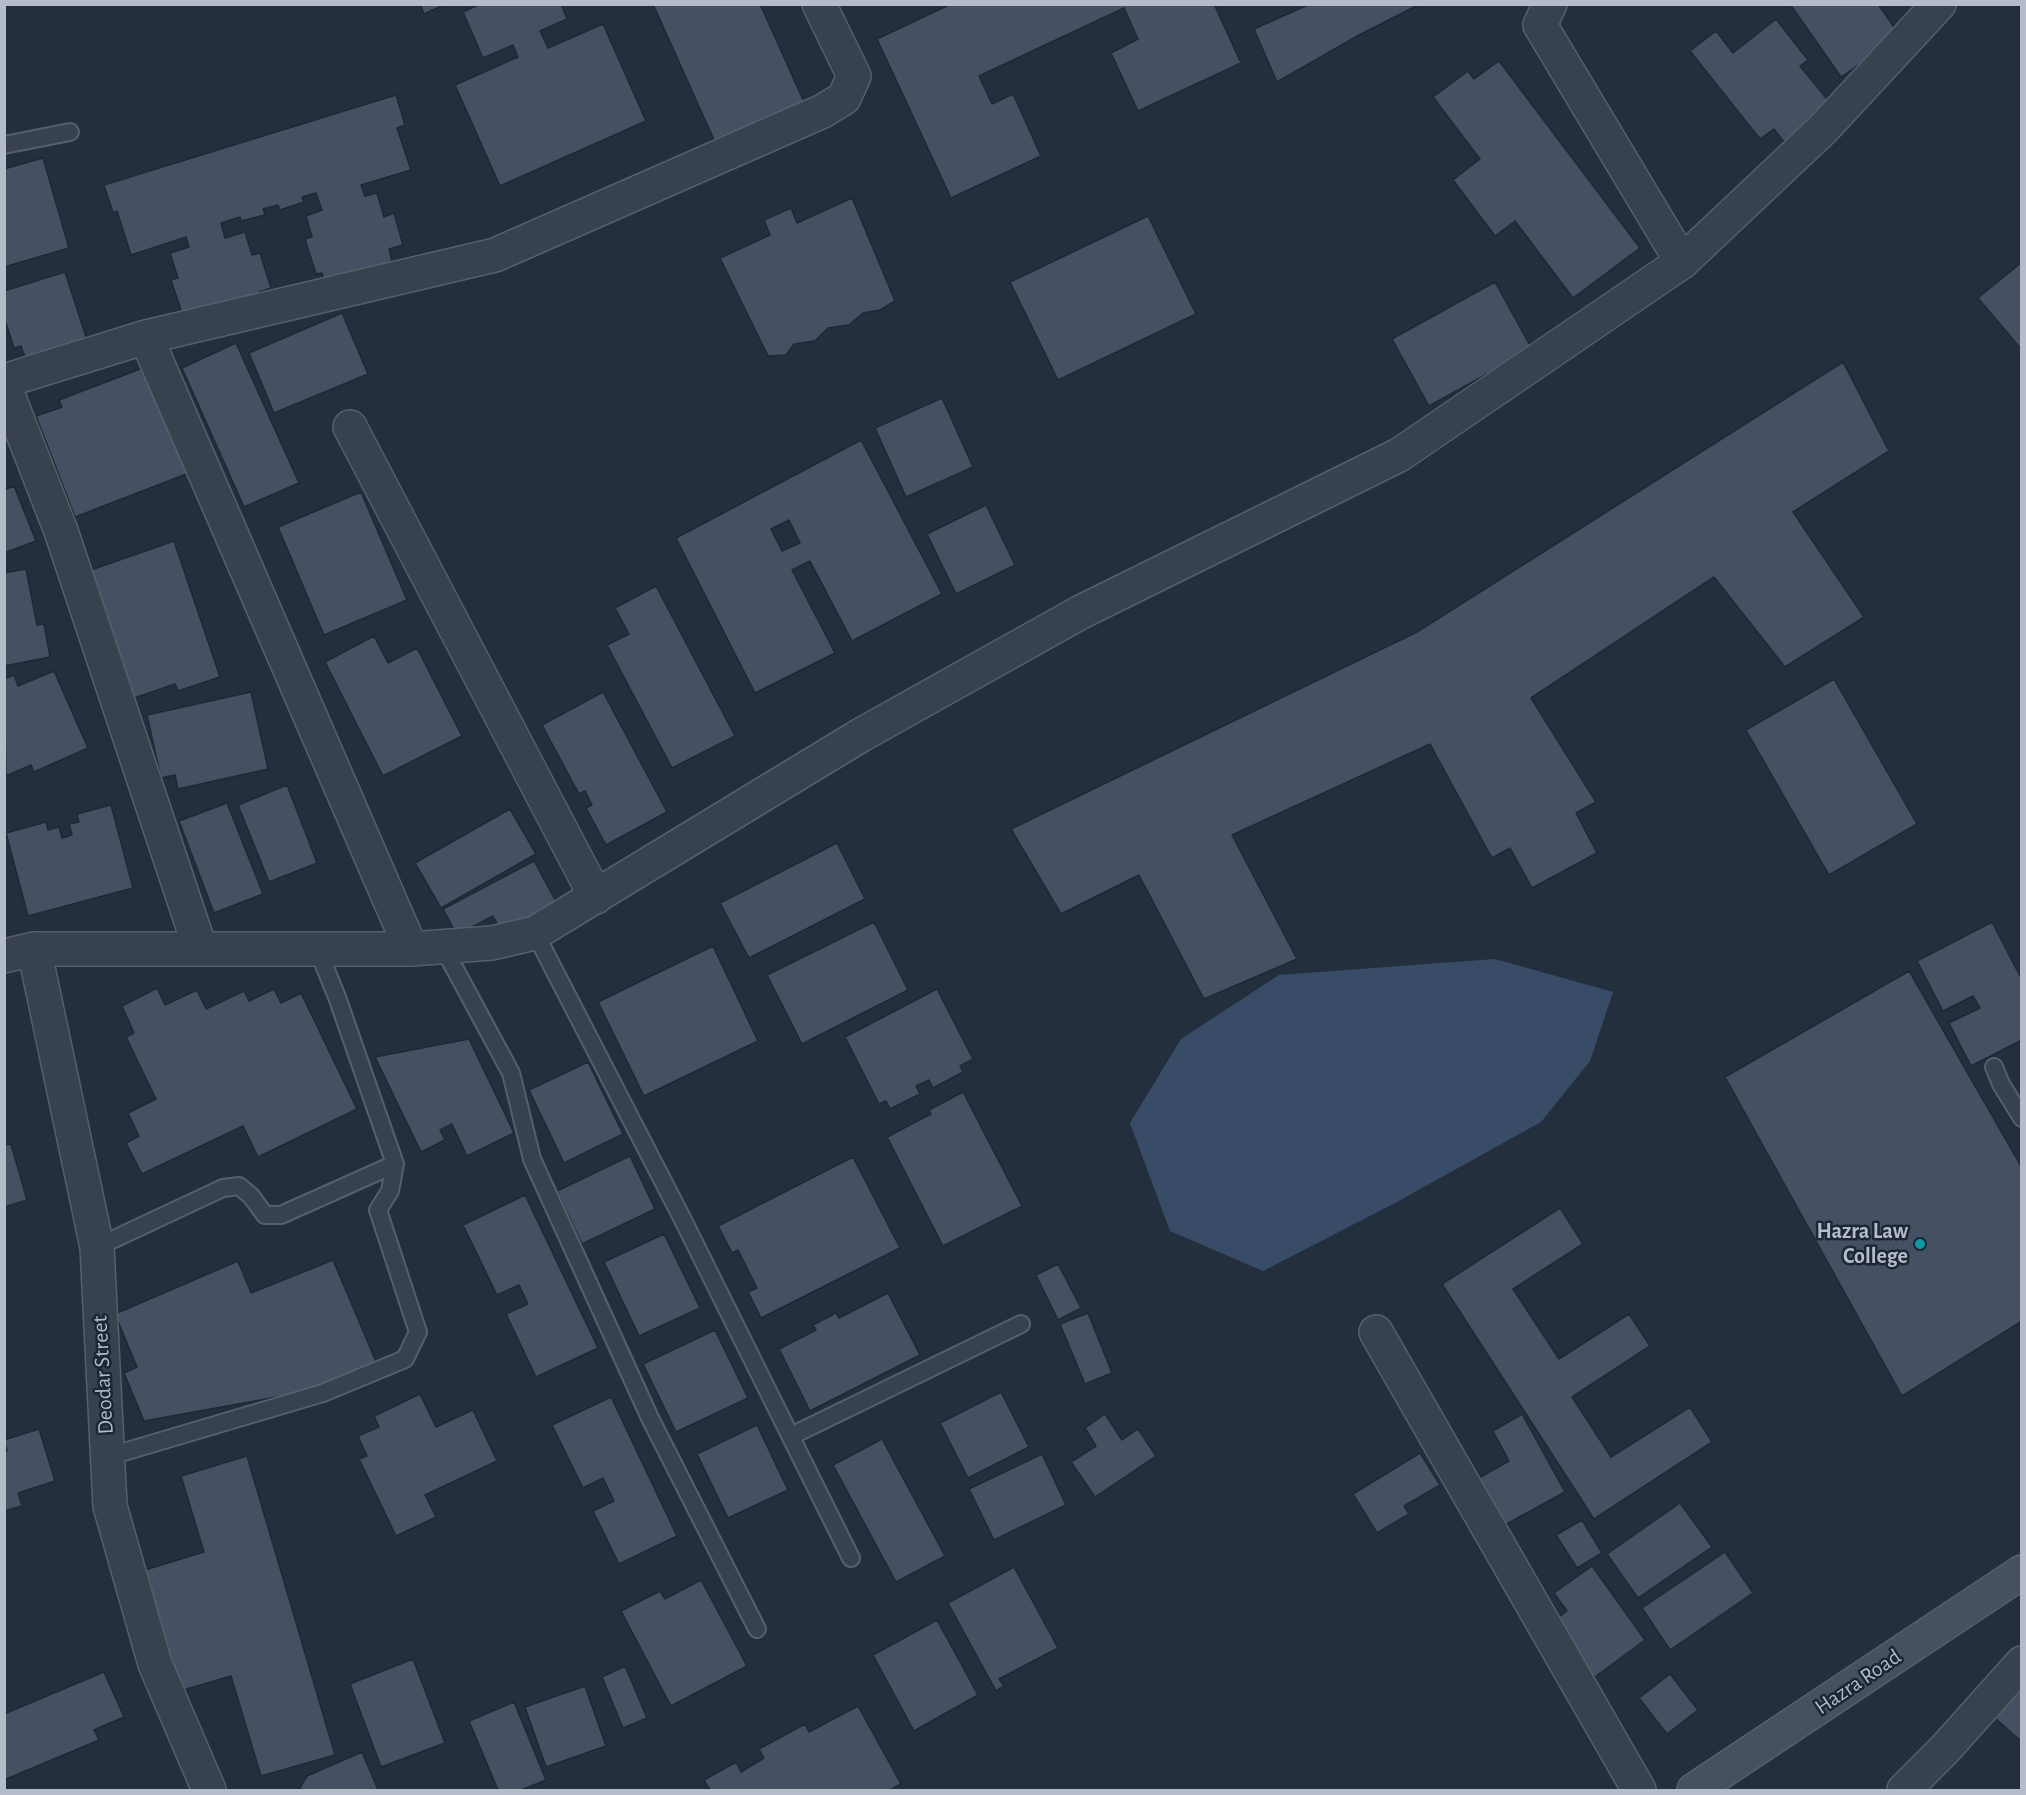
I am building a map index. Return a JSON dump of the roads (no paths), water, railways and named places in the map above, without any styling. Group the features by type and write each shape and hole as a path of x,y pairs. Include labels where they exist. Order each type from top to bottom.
{"main road":[{"name":"Hazra Road","path":"1694,1791 2020,1577"}],"street":[{"path":"200,948 61,531 4,383 146,337 495,255 823,111 844,98 854,76 819,4"},
{"path":"1550,4 1540,26 1682,262"},
{"path":"19,953 200,948 411,950 492,943 535,933 861,735 1060,624 1399,455 1682,262 1824,129 1939,4"},
{"path":"146,337 411,950"},
{"path":"350,427 596,897"},
{"name":"Deodar Street","path":"19,953 97,1246 110,1506 156,1664 209,1791"},
{"path":"1376,1332 1639,1791"},
{"path":"1904,1791 2022,1663"}],"lane":[{"path":"4,145 70,132"},
{"path":"535,933 682,1218 850,1558"},
{"path":"443,947 511,1073 532,1159 650,1418 757,1629"},
{"path":"107,1457 323,1393 405,1359 418,1332 378,1210 390,1191 395,1164 337,997 317,948"},
{"path":"1994,1067 2001,1084 2022,1118"},
{"path":"97,1246 223,1188 239,1186 251,1196 265,1215 281,1215 395,1164"},
{"path":"791,1436 1021,1324"}],"water":[{"path":"1495,959 1613,992 1590,1061 1541,1122 1395,1203 1263,1271 1170,1231 1130,1123 1181,1039 1279,975"}],"place":[{"name":"Hazra Law College","path":"1920,1244"}]}
